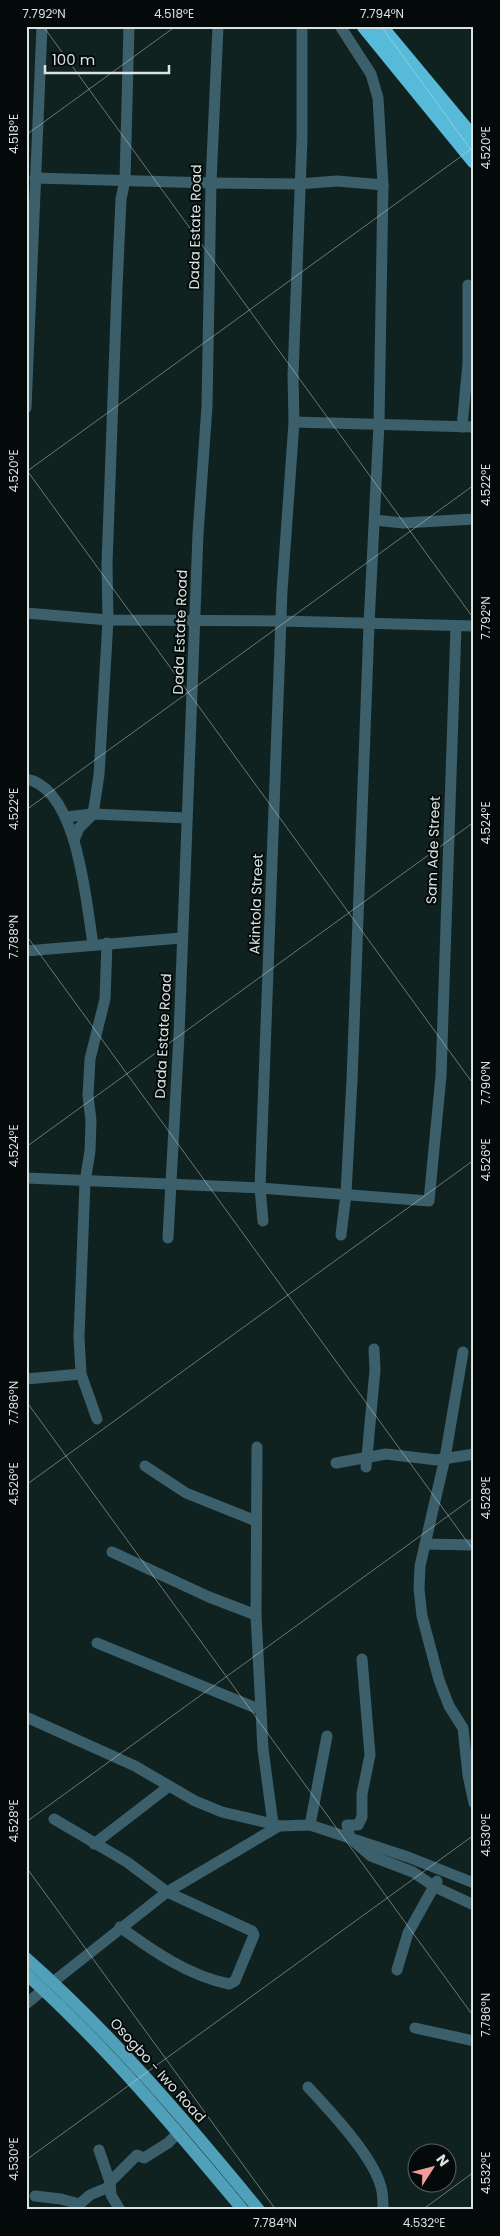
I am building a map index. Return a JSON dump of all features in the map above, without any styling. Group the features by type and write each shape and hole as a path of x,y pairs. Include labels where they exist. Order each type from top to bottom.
{"highway":[{"path":"364,26 474,162"},
{"path":"380,26 474,140"}],"main road":[{"name":"Osogbo - Iwo Road","path":"26,1958 48,1986 178,2133 243,2210"},
{"name":"Osogbo - Iwo Road","path":"26,1974 48,1986 113,2040 259,2210"}],"street":[{"path":"26,408 42,26"},
{"path":"75,838 79,828 93,814 99,775 108,620 107,554 121,199 126,180 129,26"},
{"name":"Dada Estate Road","path":"168,1238 169,1184 179,1035 198,534 207,406 211,183 218,26"},
{"name":"Akintola Street","path":"263,1221 260,1188 282,591 294,422 293,375 298,184 302,138 302,26"},
{"path":"340,26 371,74 378,98 383,185 379,424 369,625 352,1080 346,1194 341,1235"},
{"path":"35,178 298,184 337,181 383,185"},
{"path":"294,422 468,427 468,285"},
{"path":"375,520 403,523 474,519"},
{"path":"26,614 108,620 282,621 369,625 474,626"},
{"name":"Sam Ade Street","path":"346,1194 429,1201 441,1076 456,626"},
{"path":"26,779 41,785 52,797 66,817 75,838 93,944"},
{"path":"66,817 93,814 187,818"},
{"path":"26,951 182,938"},
{"path":"97,1419 81,1374 79,1337 85,1182 90,1151 91,1121 88,1095 90,1059 105,999 107,943"},
{"path":"26,1178 260,1188 346,1194"},
{"path":"366,1462 375,1370 374,1349"},
{"path":"463,1352 445,1458 420,1566 422,1616 439,1680 449,1706 468,1726 468,1775 474,1803"},
{"path":"26,1380 81,1374"},
{"path":"257,1447 256,1615 263,1749 276,1825"},
{"path":"336,1463 366,1462 386,1454 437,1460 474,1454"},
{"path":"146,1466 186,1493 256,1520"},
{"path":"425,1544 474,1545"},
{"path":"112,1552 210,1597 256,1615"},
{"path":"97,1643 261,1710"},
{"path":"362,1659 370,1755 362,1794 362,1817 358,1825 347,1825 350,1838 371,1856 413,1872 435,1887 474,1905"},
{"path":"26,1717 135,1766 168,1787 222,1812 276,1825 310,1825 440,1870 472,1878"},
{"path":"310,1825 328,1736"},
{"path":"94,1844 168,1787"},
{"path":"54,1819 127,1862 167,1892 254,1932 235,1981 229,1984 190,1971 167,1960 120,1927"},
{"path":"26,2004 120,1927 167,1892 276,1825"},
{"path":"397,1970 408,1933 435,1887 440,1870"},
{"path":"415,2028 474,2041"},
{"path":"308,2087 349,2133 371,2166 381,2186 383,2210"},
{"path":"35,2196 61,2199 76,2207 90,2194 108,2189 137,2155 144,2158 168,2143 178,2133"},
{"path":"99,2150 108,2189 120,2210"}]}
